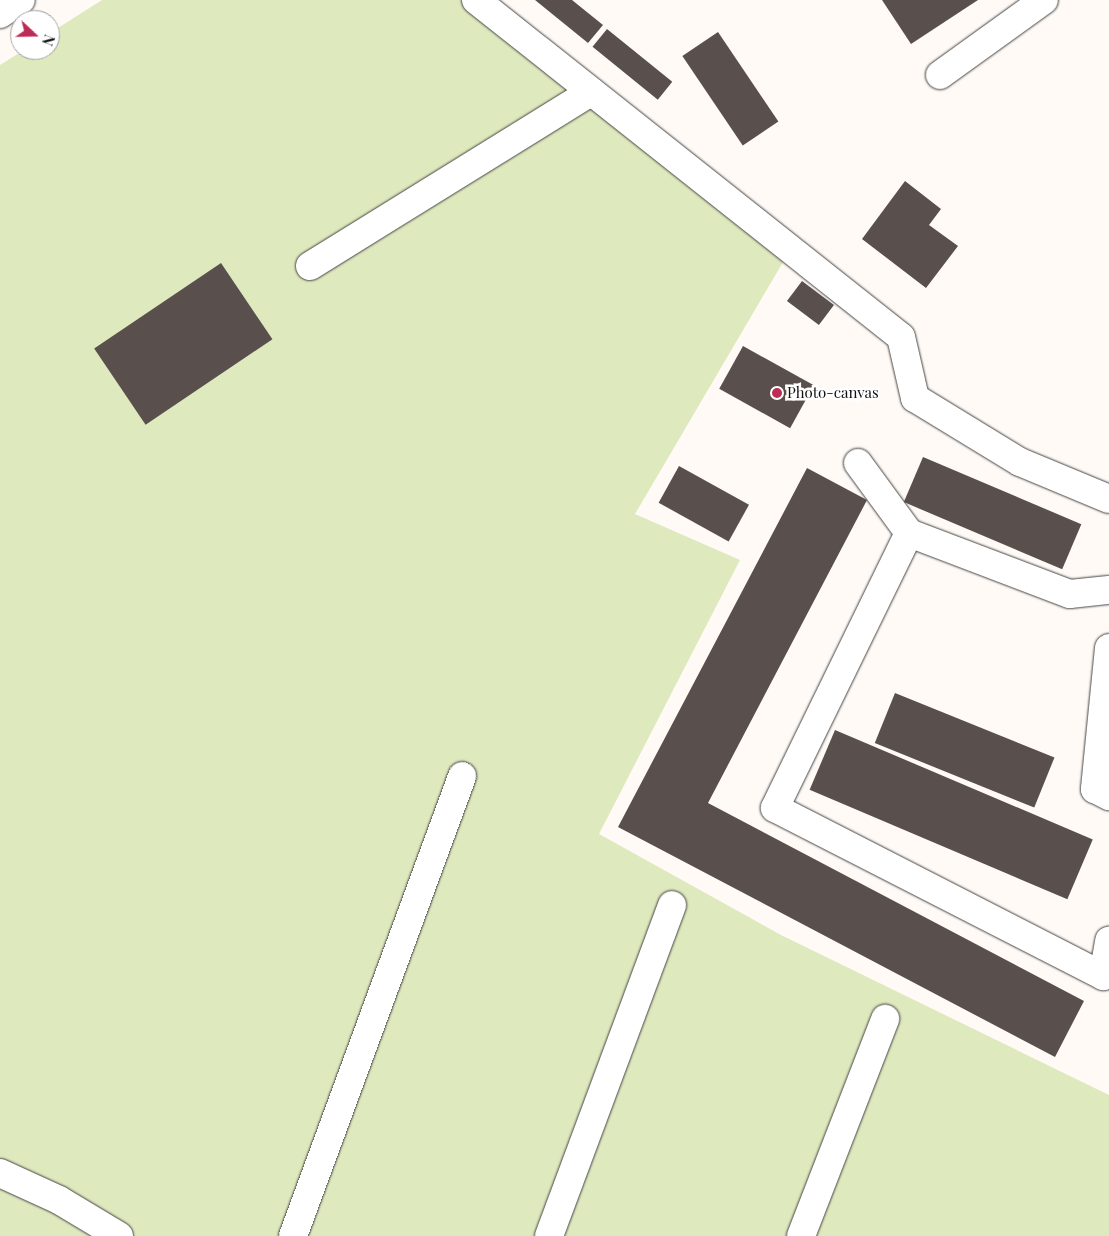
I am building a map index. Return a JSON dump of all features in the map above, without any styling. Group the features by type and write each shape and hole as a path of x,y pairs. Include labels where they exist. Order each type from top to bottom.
{"street":[{"path":"0,14 21,0"},
{"path":"476,0 901,337 915,398 1020,462 1109,498"},
{"path":"940,76 1044,0"},
{"path":"310,266 592,92"},
{"path":"858,463 909,533 1070,594 1109,590"},
{"path":"909,533 775,808 1103,976 1109,941"},
{"path":"1109,648 1095,789 1109,796"},
{"path":"293,1236 462,776"},
{"path":"549,1236 672,905"},
{"path":"801,1236 885,1019"},
{"path":"0,1172 59,1200 119,1236"}],"green space":[{"path":"102,0 463,0 786,257 635,514 740,560 599,834 781,935 1109,1095 1109,1236 0,1236 0,65 10,59 60,60 60,27"}],"building":[{"path":"535,0 572,0 603,25 588,43"},
{"path":"882,0 978,0 911,44"},
{"path":"607,29 672,82 658,100 593,47"},
{"path":"718,32 778,122 743,146 682,56"},
{"path":"905,181 941,209 929,225 958,246 926,288 862,239"},
{"path":"221,263 272,339 146,425 94,349"},
{"path":"802,281 834,305 819,325 787,301"},
{"path":"743,346 814,385 790,428 719,389"},
{"path":"923,457 1081,524 1062,569 904,502"},
{"path":"679,466 749,505 729,542 659,503"},
{"path":"807,468 867,500 708,803 1084,1001 1055,1057 618,827"},
{"path":"895,693 1054,757 1034,808 875,743"},
{"path":"835,730 1093,839 1067,899 810,790"}],"place":[{"name":"Photo-canvas","path":"777,393"}]}
